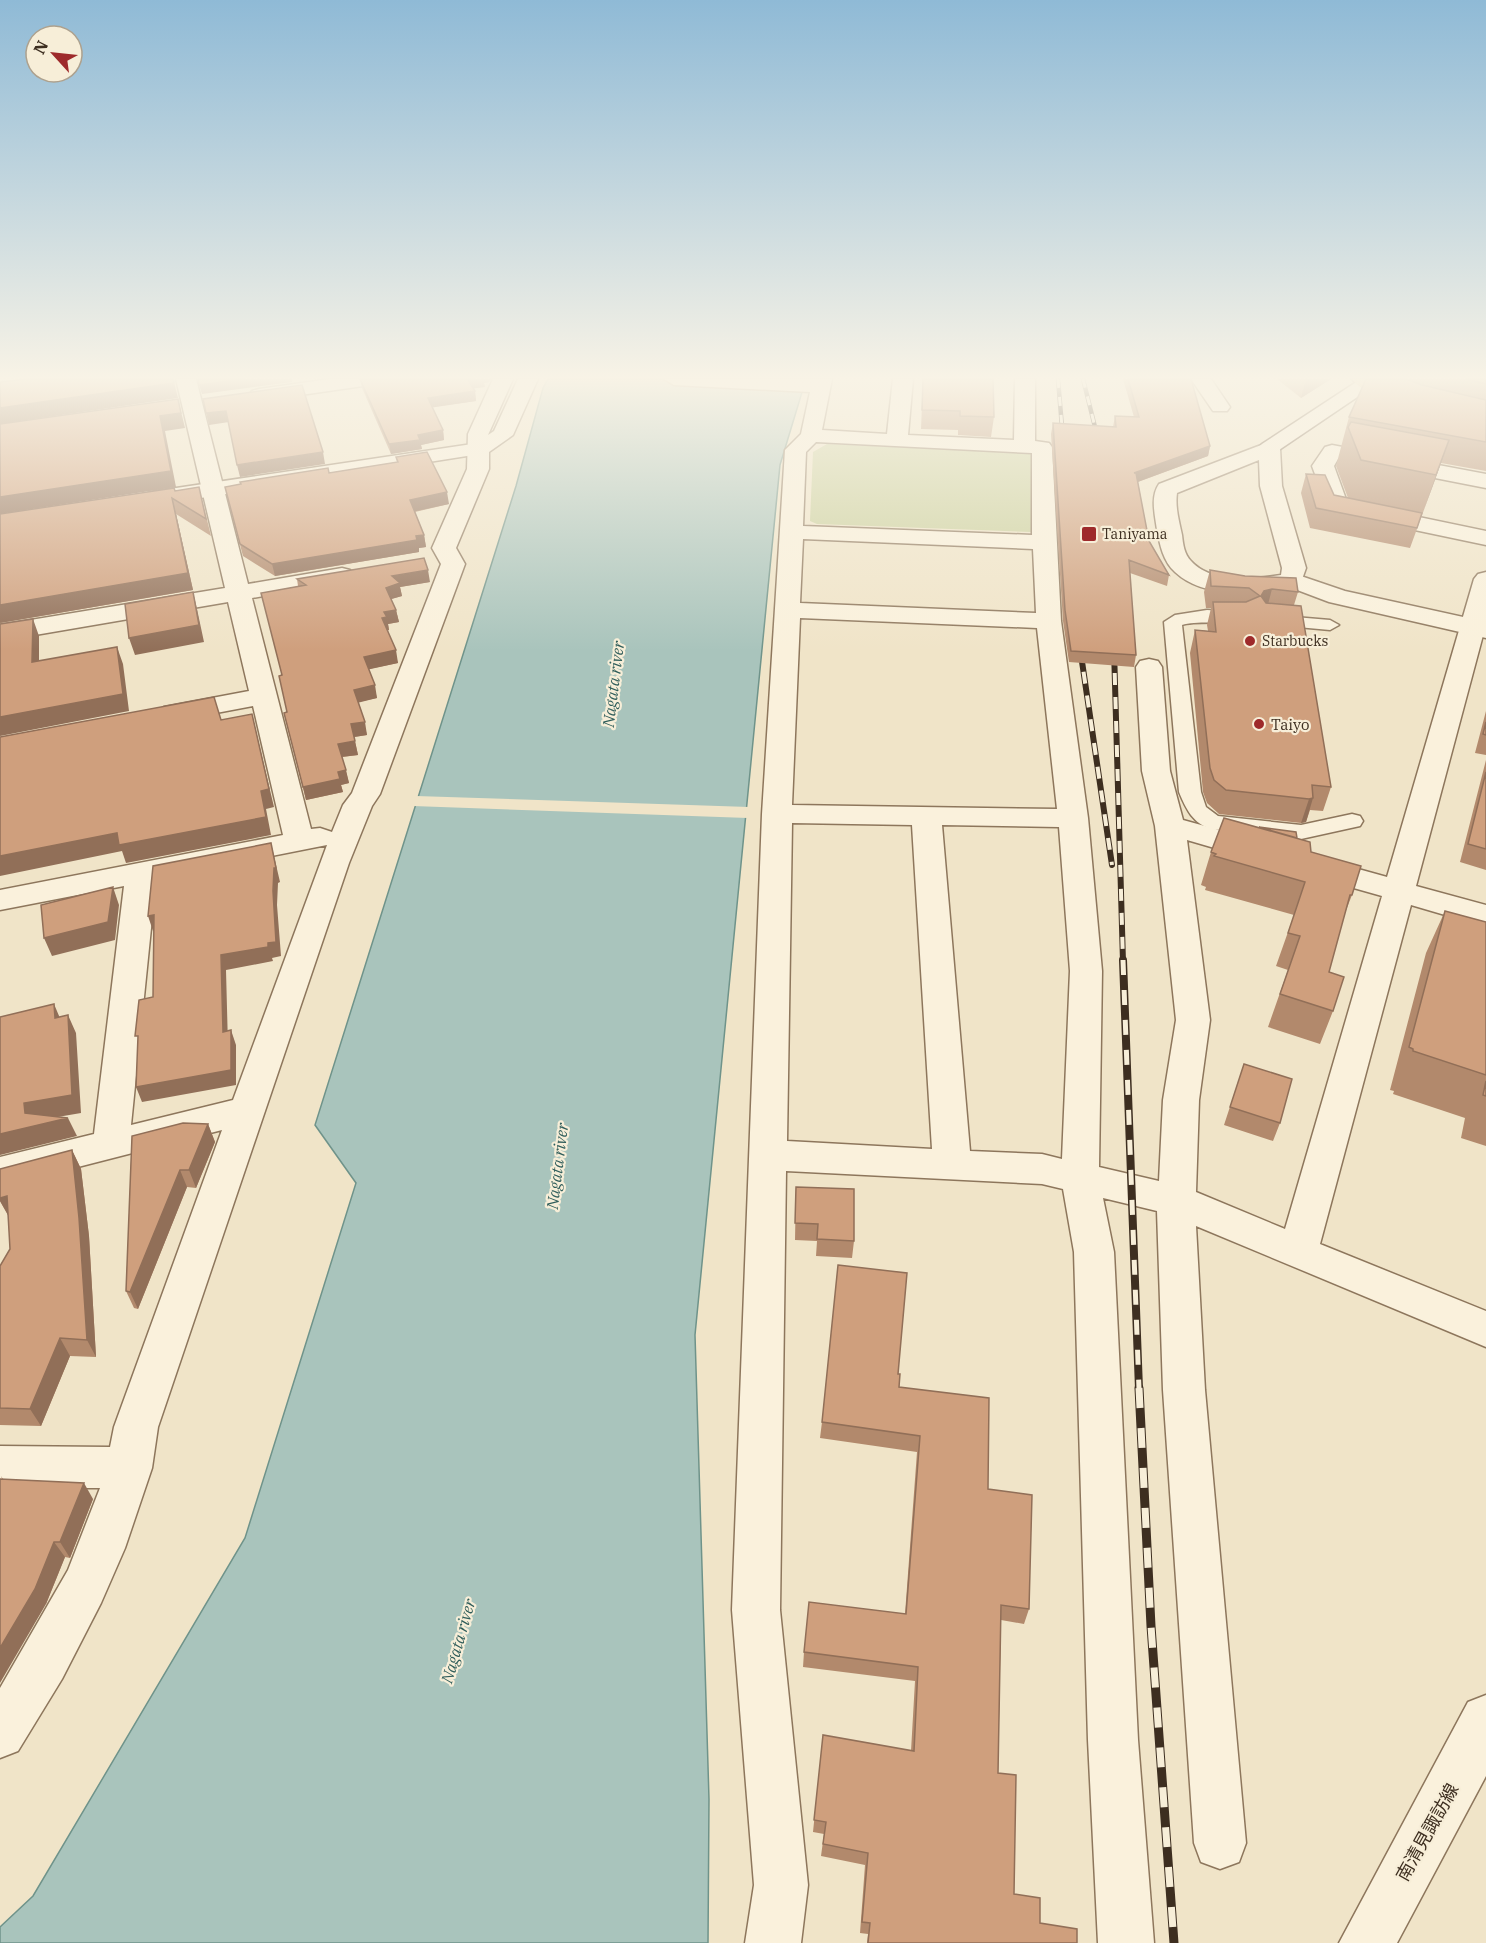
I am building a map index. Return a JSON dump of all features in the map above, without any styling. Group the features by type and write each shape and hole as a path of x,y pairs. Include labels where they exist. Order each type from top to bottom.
{"street":[{"path":"208,470 299,841"},
{"path":"130,502 341,470"},
{"path":"0,1733 29,1688 92,1572 130,1468 136,1427 345,832 366,794 453,564 438,558 478,470"},
{"path":"773,1943 781,1885 756,1610 777,814 795,470"},
{"path":"1042,470 1049,621 1073,818 1086,970 1080,1178 1094,1252 1113,1740 1126,1943"},
{"path":"1213,470 1167,489 1164,500 1174,555 1188,569 1207,579 1229,585 1267,586 1292,580 1338,597 1479,628"},
{"path":"1270,470 1271,486 1294,568 1292,580"},
{"path":"1324,470 1337,507 1486,538"},
{"path":"1428,470 1486,481"},
{"path":"1210,471 1237,475 1271,486"},
{"path":"790,532 1044,542"},
{"path":"0,633 368,570"},
{"path":"1298,1252 1399,890 1479,628 1486,579"},
{"path":"786,610 1049,621"},
{"path":"1149,667 1156,771 1170,826 1193,1020 1181,1100 1175,1200 1184,1390 1220,1843"},
{"path":"149,718 264,696"},
{"path":"777,814 1073,818"},
{"path":"926,816 952,1163"},
{"path":"1170,826 1486,915"},
{"path":"0,900 345,832"},
{"path":"111,1144 141,872"},
{"path":"0,1172 248,1110"},
{"path":"768,1155 1042,1169 1175,1200 1486,1329"},
{"path":"0,1467 130,1468"},
{"name":"南清見諏訪線","path":"1366,1943 1472,1751 1486,1720"}],"lane":[{"path":"1243,618 1187,616 1173,622 1190,792 1197,810 1212,822 1301,832 1352,821"},
{"path":"1266,619 1330,625"}],"green space":[{"path":"812,470 1031,470 1031,532 817,524 810,521"}],"water":[{"name":"Nagata river","path":"520,470 780,470 695,1335 709,1799 708,1943 0,1943 0,1927 33,1896 245,1538 356,1183 315,1125"}],"pier":[{"path":"416,796 749,807 748,818 413,806"}],"building":[{"path":"0,470 171,471 0,497"},
{"path":"317,470 328,470 329,473 350,470 436,470 447,492 410,500 424,535 416,536 417,540 272,564 240,544 225,487 241,484 240,482"},
{"path":"1056,470 1143,470 1134,473 1136,473 1149,541 1169,575 1129,560 1136,655 1071,651 1065,610"},
{"path":"1409,470 1438,470 1436,475"},
{"path":"1306,474 1325,475 1334,495 1422,513 1417,528 1316,508"},
{"path":"199,487 206,519 172,498 188,573 0,605 0,514 174,488 175,491"},
{"path":"424,558 428,570 392,576 400,583 386,588 396,610 384,612 387,617 382,618 396,650 364,657 375,685 354,690 365,722 351,724 355,741 338,744 346,770 338,772 340,779 303,787 284,713 287,712 279,676 282,675 261,593 306,585 297,579"},
{"path":"1210,570 1245,576 1296,578 1298,592 1272,589 1264,591 1261,596 1266,603 1301,606 1331,787 1312,785 1313,798 1226,790 1214,780 1210,768 1195,630 1216,632 1213,602 1246,602 1260,596 1249,588 1211,586"},
{"path":"193,592 199,625 129,638 125,604"},
{"path":"33,619 32,662 117,647 123,694 0,717 0,624"},
{"path":"214,697 221,720 252,714 269,789 261,791 266,817 119,845 117,833 0,856 0,737"},
{"path":"1486,772 1486,849 1468,844"},
{"path":"1224,818 1310,842 1311,852 1361,866 1352,895 1350,895 1329,972 1344,977 1333,1011 1280,994 1300,936 1288,933 1305,882 1214,856 1216,854 1211,852"},
{"path":"1259,827 1296,832 1297,838"},
{"path":"271,843 276,868 274,868 273,891 276,942 268,943 268,947 221,955 223,1032 231,1030 231,1070 136,1087 138,1036 135,1036 139,1000 153,997 154,915 148,916 153,866"},
{"path":"113,887 108,922 44,938 41,905"},
{"path":"1445,911 1486,922 1486,1075 1413,1051 1409,1047"},
{"path":"54,1004 55,1018 68,1015 72,1095 24,1103 25,1113 68,1118 0,1134 0,1017"},
{"path":"1244,1064 1292,1079 1280,1123 1230,1107"},
{"path":"183,1123 208,1124 189,1170 180,1170 130,1292 126,1291 132,1136"},
{"path":"72,1150 87,1340 60,1338 30,1409 0,1408 0,1266 10,1249 7,1196 0,1198 0,1169"},
{"path":"796,1187 854,1189 854,1241 817,1239 818,1224 795,1223"},
{"path":"838,1265 907,1273 898,1374 900,1374 899,1387 989,1398 988,1489 1032,1495 1029,1609 1001,1605 998,1773 1016,1775 1014,1894 1040,1898 1040,1923 1077,1929 1077,1943 868,1943 870,1923 862,1922 868,1853 823,1844 826,1822 814,1820 823,1735 914,1751 918,1667 804,1652 809,1602 906,1614 920,1436 822,1422"},
{"path":"0,1479 84,1483 60,1542 54,1542 35,1589 0,1648"}],"railway":[{"path":"1080,648 1112,865"},
{"path":"1114,649 1123,962"},
{"path":"1123,960 1139,1389"},
{"path":"1139,1388 1151,1626 1174,1943"}],"place":[{"name":"Taniyama","path":"1089,534"},
{"name":"Starbucks","path":"1250,641"},
{"name":"Taiyo","path":"1259,724"}]}
